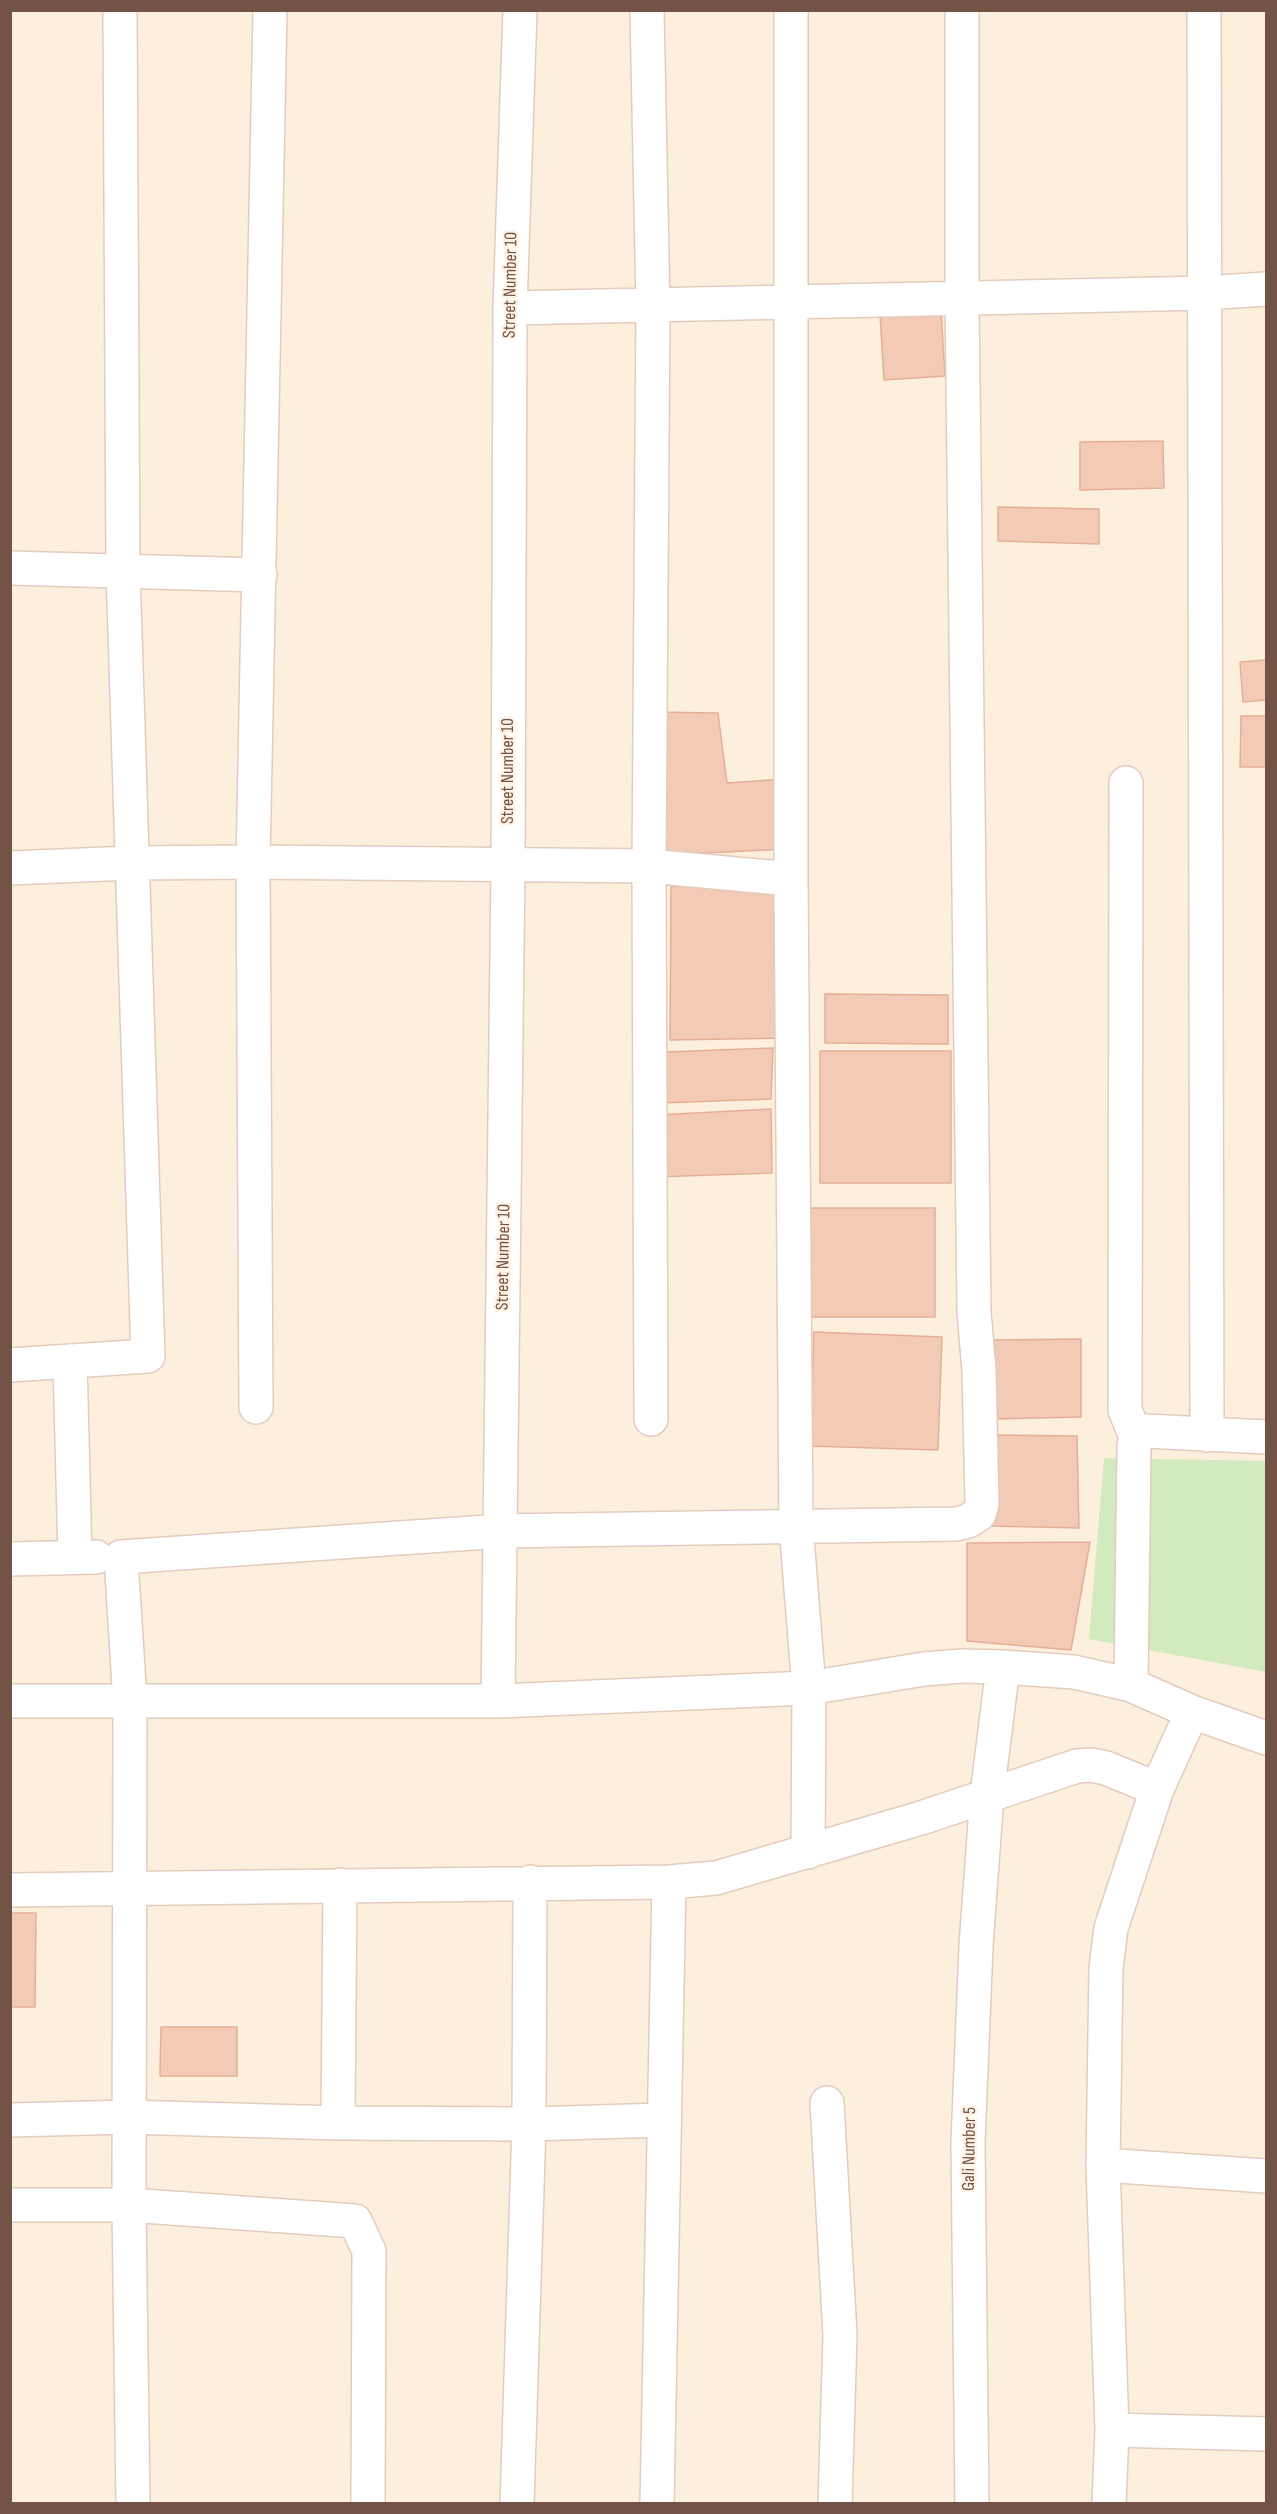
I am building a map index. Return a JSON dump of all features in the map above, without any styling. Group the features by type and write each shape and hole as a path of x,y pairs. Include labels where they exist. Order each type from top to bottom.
{"street":[{"path":"10,1365 148,1356 123,570 120,10"},
{"path":"256,1407 253,862 270,10"},
{"name":"Street Number 10","path":"498,1701 502,1531 508,866 510,308 520,10"},
{"path":"646,10 653,305 650,866 651,1419"},
{"path":"791,10 791,879 796,1526 809,1688 808,1852"},
{"path":"10,1559 121,1557 502,1531 956,1524 968,1521 979,1514 982,1504 979,1371 974,1312 962,298 962,10"},
{"path":"1204,10 1207,1435"},
{"path":"510,308 1205,293 1266,289"},
{"path":"10,568 260,575"},
{"path":"1126,783 1125,1410 1136,1437 1134,1446 1131,1685"},
{"path":"10,868 131,863 253,862 650,866 791,879"},
{"path":"70,1361 75,1557"},
{"path":"1136,1437 1146,1431 1266,1437"},
{"path":"121,1557 130,1702 129,2205 133,2504"},
{"path":"10,1701 498,1701 809,1688 924,1669 1003,1667 1074,1672 1131,1685 1192,1712 1266,1738"},
{"name":"Gali Number 5","path":"972,2504 968,2143 976,1946 987,1795 1003,1667"},
{"path":"1109,2504 1112,2430 1103,2165 1106,1968 1110,1938 1120,1898 1157,1789 1192,1712"},
{"path":"10,1890 669,1882 716,1878 921,1818 1061,1770 1091,1765 1106,1768 1157,1789"},
{"path":"517,2504 528,2124 530,1882"},
{"path":"657,2504 669,1882"},
{"path":"338,2123 340,1885"},
{"path":"827,2103 840,2335 835,2504"},
{"path":"10,2120 129,2117 338,2123 528,2124 664,2120"},
{"path":"1103,2165 1266,2176"},
{"path":"10,2205 129,2205 355,2221 369,2251 368,2504"},
{"path":"1112,2430 1266,2434"}],"green space":[{"path":"1104,1458 1266,1461 1266,1672 1089,1639"}],"building":[{"path":"941,310 945,376 884,380 880,314"},
{"path":"1163,441 1164,488 1080,490 1080,442"},
{"path":"998,507 1099,509 1099,544 998,541"},
{"path":"1266,660 1266,700 1243,702 1240,662"},
{"path":"656,712 718,713 727,783 786,779 788,849 663,855"},
{"path":"1241,716 1266,716 1266,767 1240,767"},
{"path":"786,882 787,1038 670,1040 671,886"},
{"path":"825,994 948,995 948,1044 825,1043"},
{"path":"773,1048 771,1099 661,1103 665,1052"},
{"path":"820,1051 951,1051 951,1183 820,1183"},
{"path":"771,1109 772,1173 653,1177 657,1115"},
{"path":"808,1208 935,1208 935,1317 808,1317"},
{"path":"814,1332 942,1337 938,1450 810,1446"},
{"path":"1081,1339 1081,1417 992,1419 991,1340"},
{"path":"996,1435 1077,1436 1079,1528 992,1526"},
{"path":"1090,1542 1071,1650 967,1641 967,1543"},
{"path":"10,1913 36,1913 35,2007 10,2007"},
{"path":"161,2027 237,2027 237,2076 160,2076"}]}
